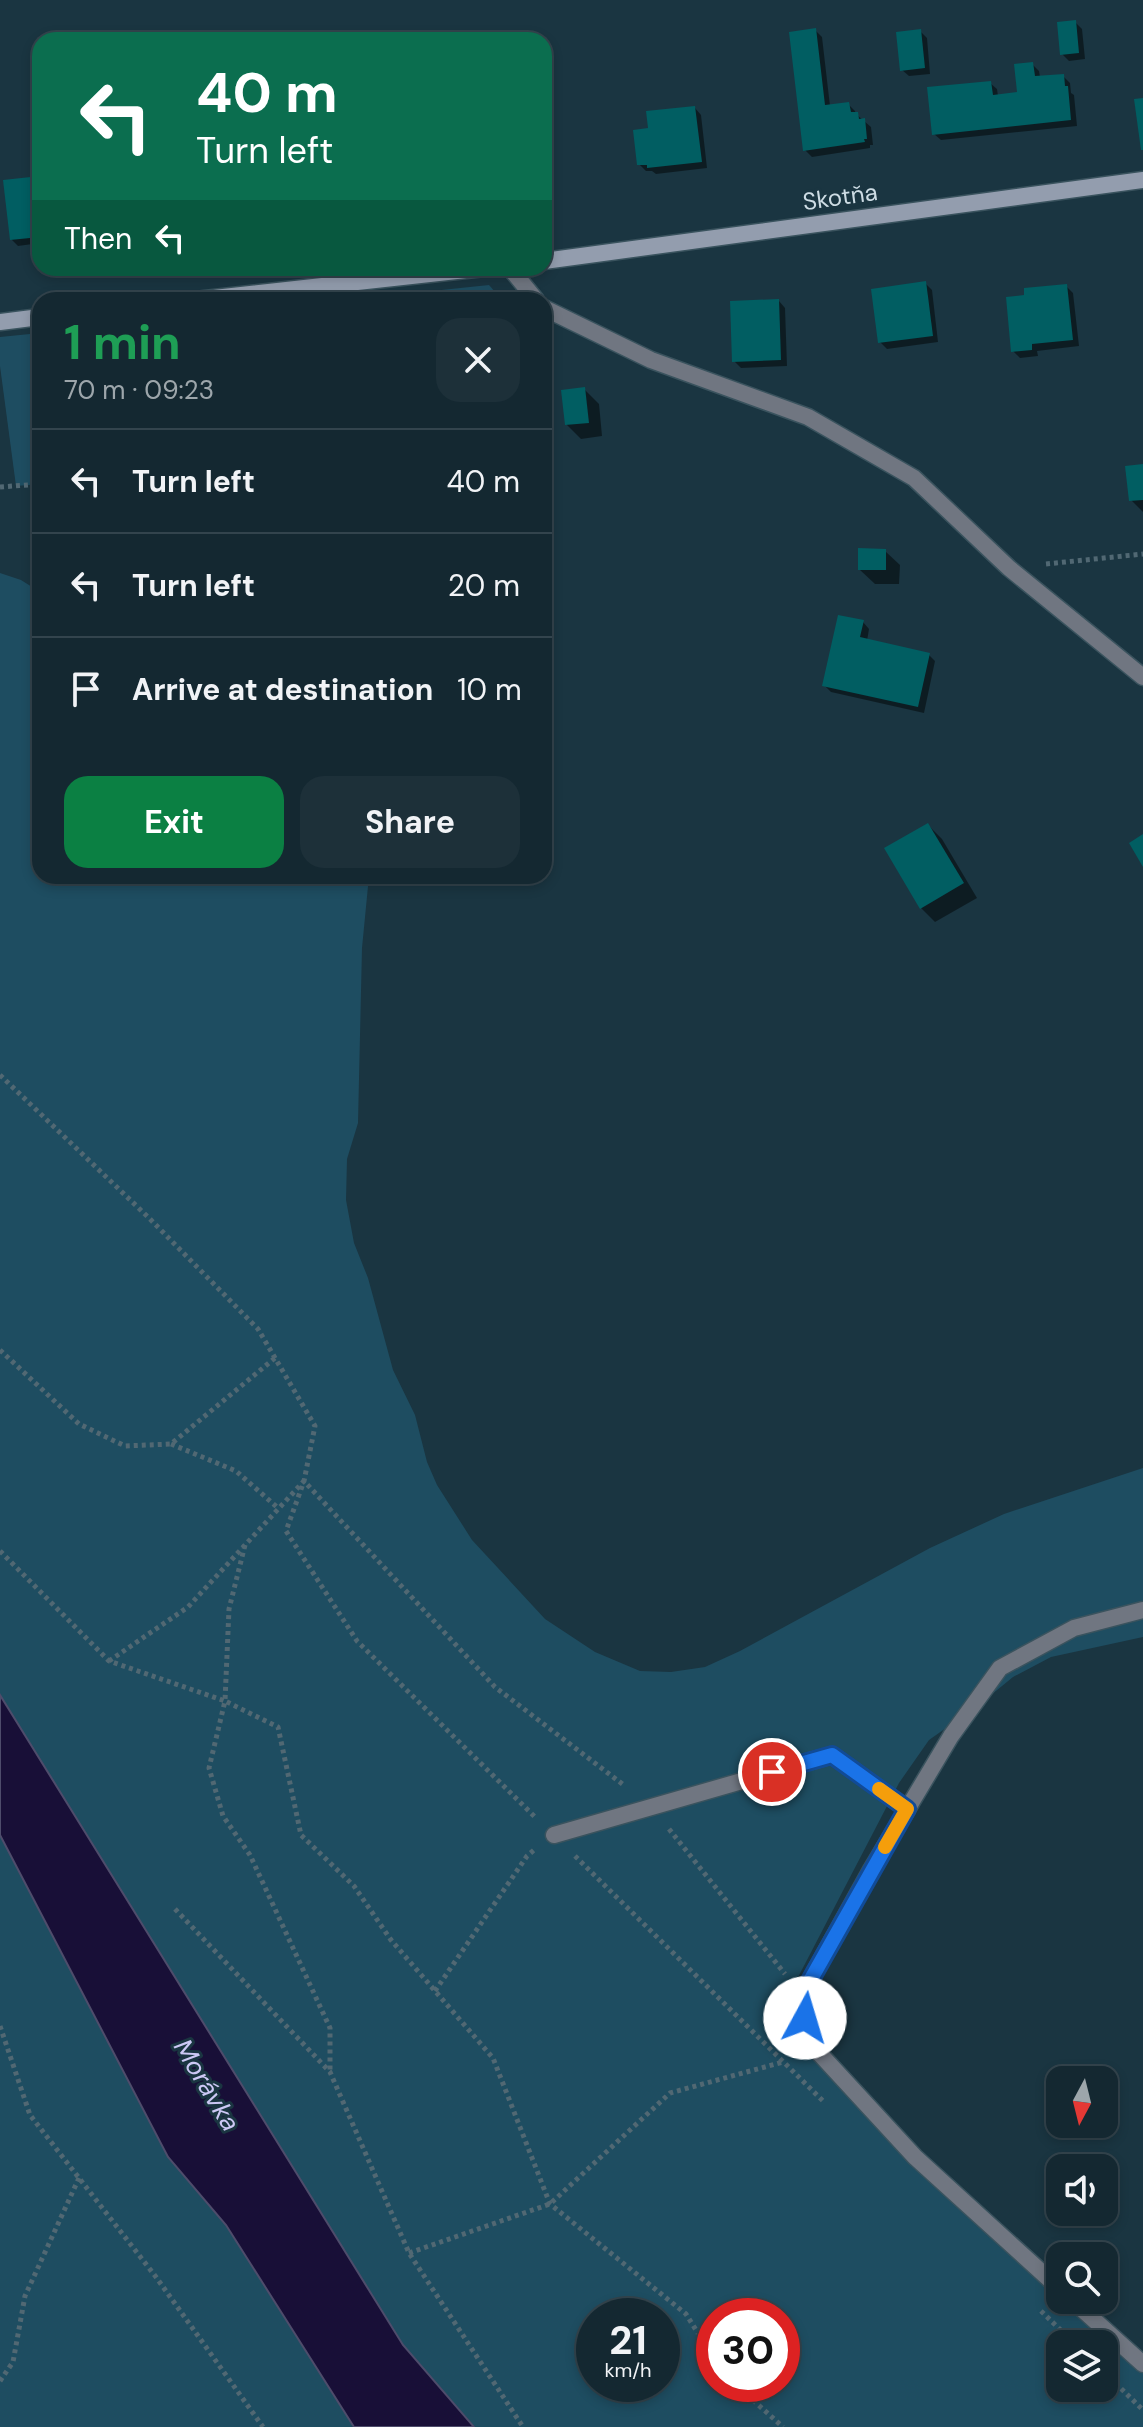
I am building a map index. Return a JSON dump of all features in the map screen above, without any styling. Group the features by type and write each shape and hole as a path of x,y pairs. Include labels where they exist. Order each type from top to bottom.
{"street":[{"name":"Skotňa","path":"552,260 1143,180"},
{"path":"268,292 412,276"},
{"path":"516,276 530,292"},
{"path":"552,312 651,360 808,417 914,478 1009,568 1143,677"},
{"path":"0,322 32,318"},
{"path":"1046,2276 915,2157 809,2042 802,1995 951,1736 1000,1668 1074,1628 1143,1610"},
{"path":"554,1835 832,1755 907,1809"},
{"path":"1088,2314 1143,2364"}],"path":[{"path":"0,487 32,485"},
{"path":"1009,568 1143,554"},
{"path":"0,1075 149,1218 258,1329 315,1426 304,1481 286,1531 357,1641 783,2062"},
{"path":"0,1350 79,1424 125,1446 171,1444 236,1471 279,1508"},
{"path":"171,1444 275,1358"},
{"path":"109,1661 188,1607 304,1481"},
{"path":"304,1481 495,1687 652,1807 802,1995"},
{"path":"245,1545 229,1609 225,1701 209,1768 223,1816 250,1855 330,2028 330,2072"},
{"path":"0,1551 109,1661 225,1701 278,1727 301,1835 354,1886 391,1940 493,2058 550,2204 686,2314 696,2330"},
{"path":"435,1991 527,1856 554,1835"},
{"path":"175,1909 330,2072 409,2253 523,2427"},
{"path":"0,2026 30,2115 156,2277 263,2427"},
{"path":"409,2253 550,2204 670,2093 783,2062 809,2042"},
{"path":"0,2381 13,2362 25,2296 79,2178"},
{"path":"1118,2386 1143,2410"},
{"path":"755,2402 783,2427"}],"shaded area":[{"path":"489,285 495,292 422,292"},
{"path":"32,334 32,485 16,486 0,366 0,337"},
{"path":"0,573 32,587 32,884 368,884 362,948 358,1123 347,1159 346,1200 354,1243 368,1278 393,1370 415,1415 427,1462 437,1485 472,1540 545,1619 595,1652 640,1671 671,1672 705,1667 930,1548 1004,1514 1143,1468 1143,1637 1051,1657 1013,1677 929,1740 899,1783 794,1985 786,2034 1046,2280 1046,2314 1082,2314 1099,2330 1046,2330 1046,2402 1118,2402 1118,2348 1143,2371 1143,2427 475,2427 403,2345 0,1695"},
{"path":"0,1835 168,2157 226,2225 354,2427 0,2427"}],"water":[{"name":"Morávka","path":"0,1695 403,2345 474,2427 354,2427 226,2225 168,2157 0,1835"}],"building":[{"path":"1076,20 1079,53 1060,55 1057,22"},
{"path":"816,28 825,105 849,102 851,112 858,112 859,119 865,118 865,142 803,151 789,32"},
{"path":"921,29 925,68 900,71 896,32"},
{"path":"1033,62 1035,76 1064,74 1071,120 932,135 927,87 991,81 993,95 1017,92 1014,64"},
{"path":"1143,98 1143,150 1141,150 1134,99"},
{"path":"695,106 702,162 647,168 647,165 637,165 633,130 648,128 646,111"},
{"path":"32,177 32,238 10,240 3,180"},
{"path":"926,281 933,336 878,343 871,289"},
{"path":"1067,284 1073,340 1032,344 1032,350 1011,352 1006,297 1024,295 1024,288"},
{"path":"779,299 781,360 732,362 730,301"},
{"path":"585,387 589,423 565,425 561,390"},
{"path":"1143,464 1143,500 1129,501 1125,466"},
{"path":"858,548 886,549 886,570 858,570"},
{"path":"838,615 864,620 860,637 930,653 918,707 822,686"},
{"path":"928,823 964,883 920,909 884,848"},
{"path":"1143,834 1143,867 1129,843"}],"slow traffic":[{"path":"879,1789 907,1809 885,1847"}],"route":[{"path":"772,1772 832,1755 907,1809 802,1995 805,2018"}]}
